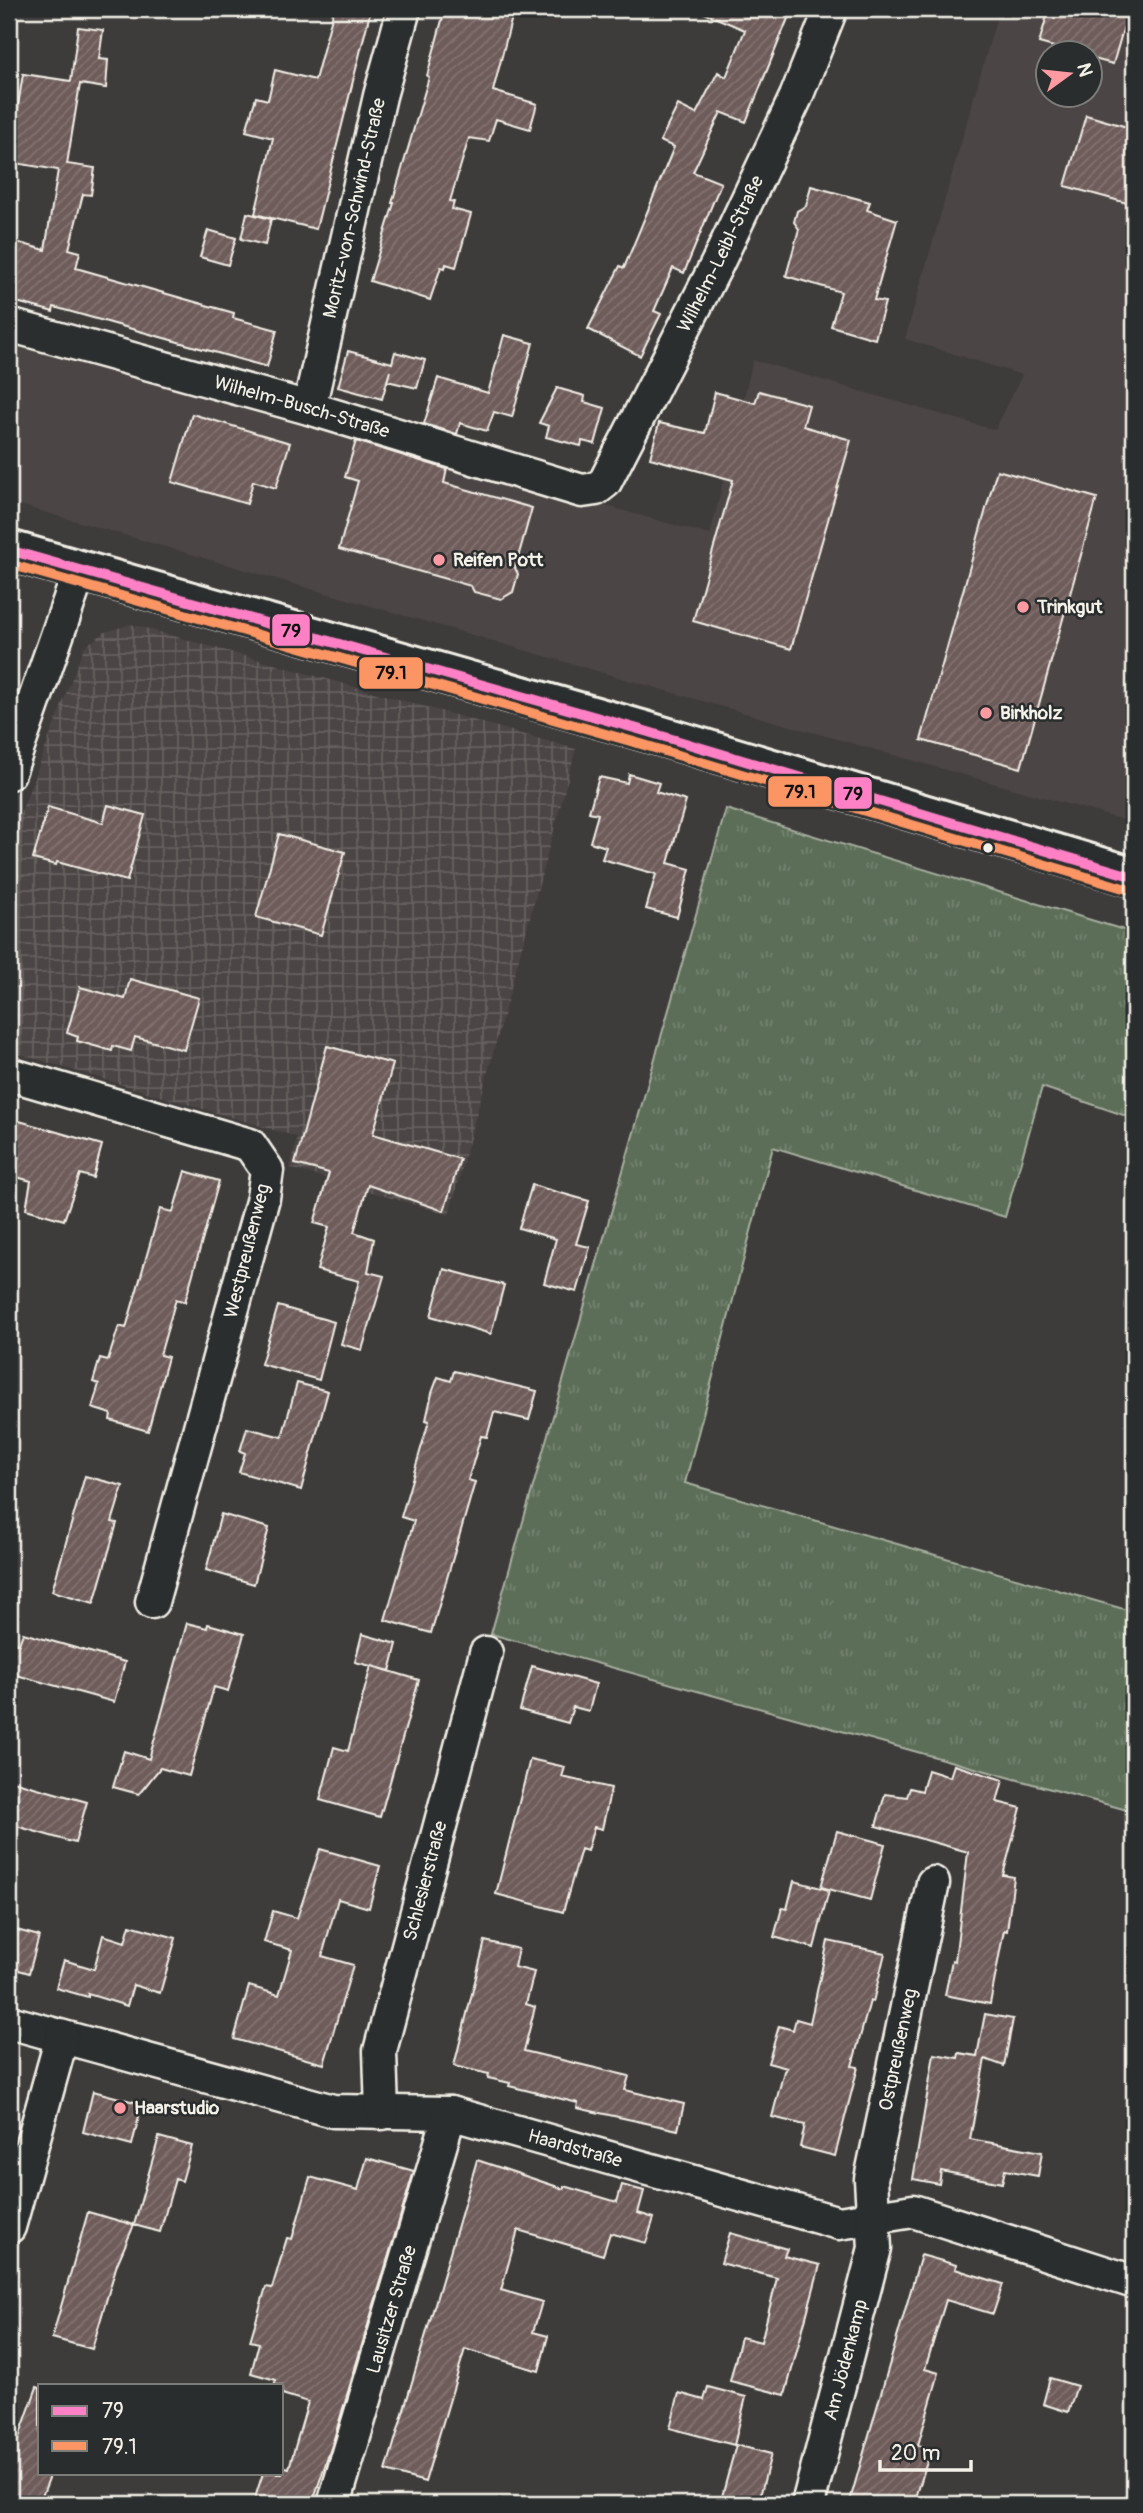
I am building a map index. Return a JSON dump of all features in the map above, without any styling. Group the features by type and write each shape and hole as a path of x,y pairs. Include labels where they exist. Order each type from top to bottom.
{"main road":[{"path":"9,550 645,731 1134,877"}],"street":[{"name":"Moritz-von-Schwind-Straße","path":"309,408 380,96 404,9"},
{"name":"Wilhelm-Leibl-Straße","path":"596,489 606,482 718,264 796,97 831,9"},
{"name":"Wilhelm-Busch-Straße","path":"9,325 309,408 582,491 596,489"},
{"path":"10,767 80,570"},
{"name":"Westpreußenweg","path":"9,1074 250,1145 267,1170 263,1198 152,1602"},
{"name":"Schlesierstraße","path":"382,2113 380,2051 486,1653"},
{"name":"Ostpreußenweg","path":"873,2216 871,2179 933,1883"},
{"name":"Haardstraße","path":"9,2022 333,2111 450,2113 839,2223 913,2211 1134,2282"},
{"path":"9,2227 62,2037"},
{"name":"Lausitzer Straße","path":"334,2504 450,2113"},
{"name":"Am Jödenkamp","path":"808,2504 875,2248 873,2216"}],"shaded area":[{"path":"999,9 1134,9 1134,823 9,502 9,338 710,535 753,360 995,430 1022,375 905,339"},
{"path":"131,624 576,749 449,1215 290,1168 297,1137 9,1051 9,843 84,647 105,632"}],"green space":[{"path":"726,809 1134,933 1132,1118 1042,1087 1005,1217 773,1147 685,1483 1134,1612 1134,1812 491,1634"}],"building":[{"path":"334,9 371,9 316,229 255,214 273,138 246,131 256,97 268,100 275,70 315,80"},
{"path":"445,9 514,9 493,91 537,104 530,129 496,119 489,141 469,138 450,201 454,202 452,209 471,214 456,267 446,264 445,268 441,267 430,300 370,281 429,77 427,76"},
{"path":"695,9 771,9 789,16 746,122 721,112 693,172 721,183 684,273 673,268 654,311 661,314 640,356 588,329 620,266 624,268 674,147 660,141 678,105 696,114 718,72 726,77 745,30"},
{"path":"1049,9 1129,9 1113,64 1104,62 1104,38 1040,38"},
{"path":"78,27 103,30 99,59 108,60 106,88 80,84 67,164 95,168 91,195 83,194 69,249 80,252 76,268 234,313 233,318 277,330 267,367 54,307 53,312 9,300 9,240 45,250 58,170 9,162 23,74 71,81"},
{"path":"1086,115 1134,129 1134,205 1065,186"},
{"path":"811,186 870,202 867,210 897,220 874,300 885,302 875,339 831,326 841,292 786,276 799,229 794,222 797,211 806,206"},
{"path":"247,213 271,219 265,245 241,239"},
{"path":"208,230 236,238 228,265 200,257"},
{"path":"504,335 533,343 512,417 494,412 487,431 460,423 457,434 424,424 438,378 488,393"},
{"path":"348,351 392,363 395,352 425,360 417,388 387,381 382,399 338,387"},
{"path":"557,388 585,396 584,402 605,408 595,444 582,441 581,446 546,437 549,426 539,423"},
{"path":"759,391 809,405 803,426 851,440 791,649 693,621 733,480 650,458 659,423 705,433 715,392 755,403"},
{"path":"192,414 290,443 276,488 253,481 247,504 172,482"},
{"path":"356,441 447,469 444,483 532,508 515,568 518,574 513,592 501,599 474,592 471,586 339,549 358,481 345,477"},
{"path":"997,470 1097,498 1021,768 921,740"},
{"path":"629,774 659,783 656,792 686,801 668,863 690,869 677,917 646,909 656,874 602,859 606,847 590,842 598,814 589,812 599,777 627,783"},
{"path":"108,805 145,815 127,881 57,862 56,865 33,859 48,807 103,823"},
{"path":"279,834 345,852 321,935 256,917"},
{"path":"130,979 199,998 184,1050 135,1037 131,1051 113,1046 112,1051 77,1041 78,1037 67,1033 80,987 125,999"},
{"path":"327,1046 393,1064 373,1134 460,1159 444,1211 368,1185 354,1232 374,1239 368,1272 384,1276 362,1350 341,1344 359,1281 317,1270 329,1227 314,1223 329,1173 295,1164"},
{"path":"9,1118 102,1145 93,1178 80,1174 64,1220 26,1209 31,1181 13,1176 19,1157 9,1154"},
{"path":"185,1171 219,1181 185,1302 176,1299 160,1355 168,1357 148,1431 110,1420 111,1414 92,1408 99,1384 93,1382 100,1358 108,1360 119,1326 126,1328 160,1209 173,1212"},
{"path":"532,1185 589,1201 576,1244 590,1247 577,1292 544,1283 556,1239 519,1228"},
{"path":"444,1269 504,1285 491,1334 431,1316"},
{"path":"278,1306 334,1322 319,1380 261,1364"},
{"path":"454,1371 537,1391 529,1420 494,1412 487,1437 481,1436 468,1480 475,1482 431,1633 385,1620 414,1521 401,1517 429,1421 426,1420 432,1393 438,1377 451,1381"},
{"path":"297,1383 328,1391 301,1490 239,1472 245,1453 240,1451 247,1428 282,1437"},
{"path":"85,1476 123,1486 112,1522 117,1523 94,1603 52,1591"},
{"path":"221,1514 269,1528 254,1584 206,1570"},
{"path":"187,1623 207,1628 208,1624 244,1634 228,1691 214,1687 189,1776 160,1768 139,1794 113,1787 124,1751 149,1759"},
{"path":"23,1633 125,1662 114,1702 9,1673 9,1641 19,1644"},
{"path":"362,1634 397,1644 390,1671 372,1666 419,1680 380,1817 320,1800 334,1747 348,1751 371,1666 355,1662"},
{"path":"532,1666 596,1684 589,1711 573,1707 568,1723 520,1710"},
{"path":"530,1759 565,1767 562,1777 611,1788 602,1829 594,1827 587,1851 581,1849 563,1912 496,1894"},
{"path":"954,1765 1003,1780 997,1802 1021,1808 1003,1875 1014,1877 1007,1931 1004,1930 990,2004 945,1995 952,1960 955,1961 968,1852 876,1826 885,1794 907,1797 910,1788 922,1791 928,1770 950,1777"},
{"path":"9,1780 87,1802 75,1843 9,1824"},
{"path":"837,1831 885,1844 870,1900 821,1887"},
{"path":"320,1849 380,1866 369,1908 338,1899 322,1956 353,1965 324,2064 234,2039 249,1986 279,1995 292,1950 264,1942 273,1911 297,1918"},
{"path":"794,1881 829,1890 814,1948 774,1937 782,1908 787,1909"},
{"path":"130,1925 176,1938 160,1993 133,1985 127,2006 56,1988 64,1960 94,1969 103,1935 125,1942"},
{"path":"9,1928 39,1936 29,1973 9,1967"},
{"path":"485,1941 518,1949 514,1967 534,1972 526,2004 535,2007 524,2051 629,2076 625,2090 684,2104 678,2130 577,2108 578,2103 509,2086 510,2083 488,2078 489,2074 454,2066"},
{"path":"828,1941 885,1953 873,2002 870,2001 852,2066 858,2067 835,2156 800,2147 805,2125 772,2117 787,2068 768,2063 779,2026 793,2030 796,2019 810,2023"},
{"path":"985,2014 1013,2019 1004,2066 985,2059 970,2139 1042,2152 1038,2176 1005,2170 1002,2183 941,2171 939,2184 913,2179 934,2054 958,2058 959,2053 977,2056"},
{"path":"93,2091 142,2104 132,2145 83,2132"},
{"path":"159,2137 192,2146 182,2181 175,2179 160,2232 134,2225"},
{"path":"367,2158 414,2171 312,2504 253,2504 263,2474 284,2474 284,2467 289,2468 308,2402 284,2395 284,2384 274,2384 276,2380 251,2373 259,2343 250,2341 266,2287 272,2288 287,2238 292,2239 310,2177 358,2190"},
{"path":"477,2160 564,2189 564,2186 617,2202 622,2185 644,2191 638,2213 654,2218 646,2243 610,2233 603,2255 518,2230 501,2290 542,2302 533,2332 548,2336 539,2371 465,2349 425,2482 386,2471"},
{"path":"88,2212 134,2225 117,2264 92,2349 52,2338"},
{"path":"730,2233 787,2249 784,2256 820,2265 785,2395 730,2381 741,2337 761,2342 777,2278 721,2263"},
{"path":"921,2255 956,2265 955,2269 1003,2284 993,2314 946,2300 925,2369 939,2373 918,2445 931,2449 914,2504 849,2504"},
{"path":"1050,2378 1077,2386 1068,2412 1043,2404"},
{"path":"38,2387 38,2474 51,2474 39,2504 9,2504 9,2465"},
{"path":"708,2387 746,2397 734,2445 670,2428 679,2393 704,2400"},
{"path":"736,2445 771,2454 758,2504 720,2504"}],"transit line":[{"name":"79","path":"9,550 645,731 1134,877"},
{"name":"79.1","path":"9,564 641,744 1130,890"}],"place":[{"name":"Reifen Pott","path":"439,560"},
{"name":"Trinkgut","path":"1023,607"},
{"name":"Birkholz","path":"986,713"},
{"name":"Haarstudio","path":"120,2108"}]}
